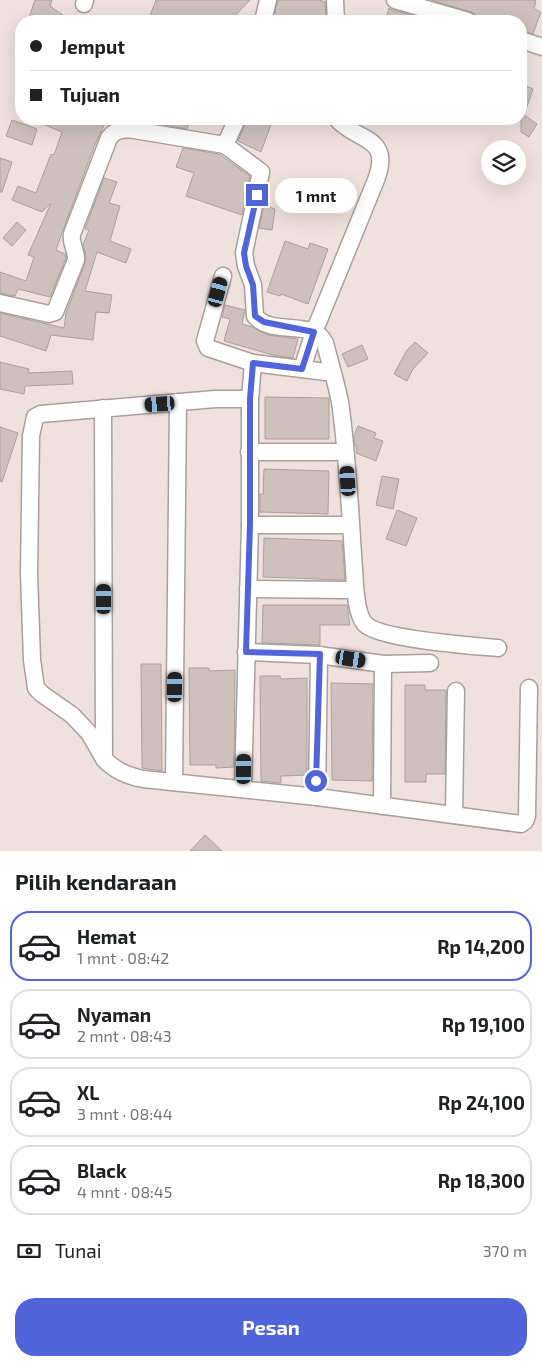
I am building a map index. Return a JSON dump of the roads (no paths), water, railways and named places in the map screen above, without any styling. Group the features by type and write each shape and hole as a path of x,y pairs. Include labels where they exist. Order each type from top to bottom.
{"street":[{"path":"264,15 268,0"},
{"path":"335,0 336,15"},
{"path":"395,0 447,15"},
{"path":"527,42 542,47"},
{"path":"225,145 234,125"},
{"path":"302,369 314,332 376,180 380,163 380,155 372,142 344,125"},
{"path":"0,303 49,314 55,312 76,260 72,234 108,138 112,134 117,131 128,130 225,145 261,172 244,253 246,266 253,285 255,316 264,322 314,332 323,338 325,343 340,402 346,448 355,588 359,612 365,624 377,632 449,644 498,648"},
{"path":"223,276 205,341 205,344 211,350 253,363 326,372"},
{"path":"243,788 250,524 250,399 253,363"},
{"path":"250,399 215,398 41,414 35,417 31,436 29,573 32,660 36,688 72,715 89,733 104,759 110,765 133,777 243,788 521,824 527,816 528,688"},
{"path":"174,782 178,402"},
{"path":"103,408 104,759"},
{"path":"250,452 335,452"},
{"path":"250,524 344,525"},
{"path":"248,589 345,590"},
{"path":"246,652 320,654 383,664 430,663"},
{"path":"316,797 320,654"},
{"path":"382,806 383,664"},
{"path":"454,814 456,691"}]}
